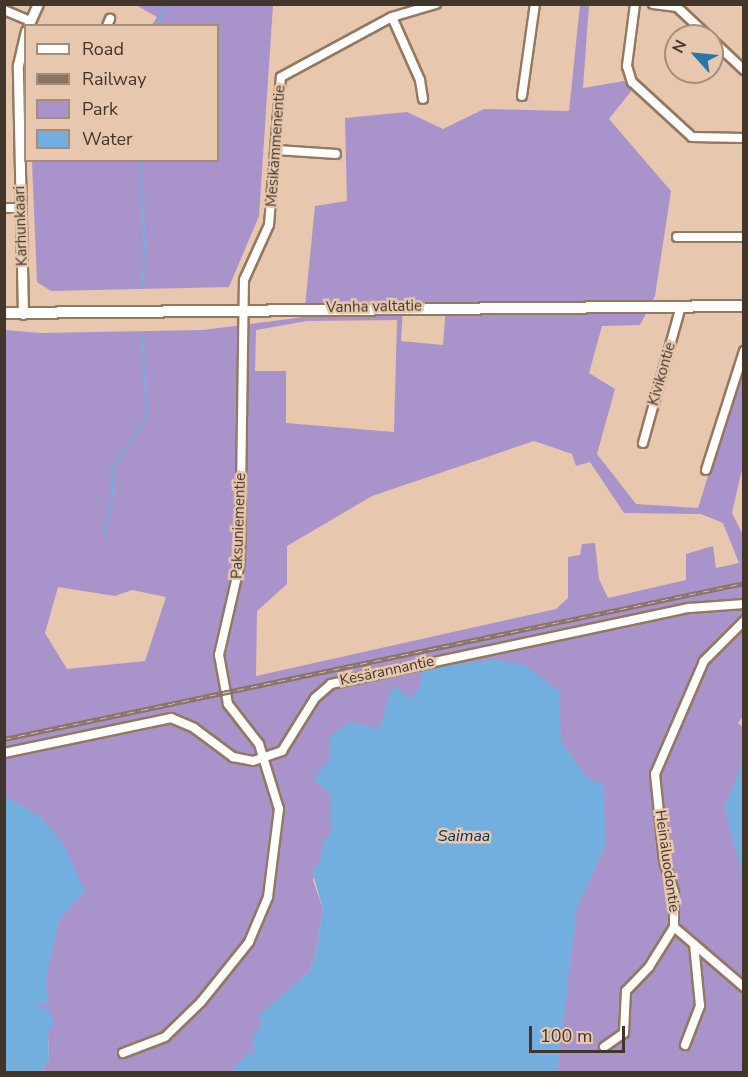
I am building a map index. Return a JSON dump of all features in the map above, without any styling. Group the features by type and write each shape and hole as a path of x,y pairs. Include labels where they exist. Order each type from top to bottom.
{"main road":[{"name":"Vanha valtatie","path":"4,313 744,306"}],"street":[{"path":"4,10 29,23 38,4"},
{"name":"Mesikämmenentie","path":"244,310 244,280 269,225 272,168 277,150 283,73 392,17 436,4"},
{"path":"522,96 535,4"},
{"path":"635,4 627,66 632,82 692,137 744,138"},
{"path":"653,4 677,7 695,24"},
{"path":"392,17 420,80 423,99"},
{"name":"Karhunkaari","path":"24,48 20,207 24,314"},
{"path":"724,51 744,70"},
{"path":"277,150 336,154"},
{"path":"4,208 20,207"},
{"path":"677,237 744,237"},
{"name":"Kivikontie","path":"643,443 681,306"},
{"name":"Paksuniementie","path":"123,1053 165,1037 249,942 268,897 279,809 265,759 253,734 228,704 219,655 240,563 244,310"},
{"path":"706,470 744,351"},
{"name":"Kesärannantie","path":"265,759 289,744 315,698 331,684 690,608 744,604"},
{"name":"Heinäluodontie","path":"744,621 704,661 656,774 664,861 674,892 674,927 744,987"},
{"path":"4,753 160,718 182,721 233,757 265,759"},
{"path":"604,1047 624,1033 626,991 649,967 674,927"},
{"path":"685,1045 700,1006 694,944"}],"green space":[{"path":"136,5 273,5 259,216 229,287 51,291 37,282 32,162 219,162 219,24 153,24 157,17"},
{"path":"580,5 589,5 583,88 624,81 632,90 609,119 671,191 655,296 640,325 602,326 589,373 615,389 597,454 636,504 698,508 743,364 743,465 732,513 744,537 744,715 738,723 744,728 743,1072 557,1072 557,1065 331,833 313,880 323,909 315,956 309,972 258,1017 263,1022 254,1055 231,1072 41,1072 49,1060 48,1032 36,1009 4,977 4,330 41,333 203,330 304,317 315,206 347,201 345,118 407,112 443,129 484,109 569,111","holes":["446,306 443,345 401,341 403,307","397,320 394,432 286,423 286,371 255,371 256,330 307,321","534,441 572,454 576,466 590,462 624,513 701,514 723,523 739,563 716,568 713,546 686,554 686,580 608,598 599,579 595,543 582,544 580,555 568,557 568,598 556,609 256,676 257,611 287,584 287,546 372,496","58,587 115,596 132,590 166,597 145,661 67,669 45,633"]}],"water":[{"name":"Saimaa","path":"493,659 524,665 559,691 561,741 587,778 604,785 605,845 577,909 557,1072 231,1072 249,1052 254,1054 252,1039 263,1022 257,1017 309,972 315,956 323,909 312,871 320,862 323,842 331,832 330,793 313,779 329,760 331,735 351,722 379,729 391,690 397,687 409,699 420,688 422,670"},
{"path":"744,759 743,879 725,807"},
{"path":"5,796 41,817 64,845 85,892 59,919 46,979 48,1004 34,1005 49,1010 54,1022 48,1032 49,1060 41,1072 5,1072"}],"waterway":[{"path":"158,24 167,4"},
{"path":"139,162 145,246 142,288"},
{"path":"104,533 113,492 112,469 147,416 142,333"}],"railway":[{"path":"4,739 744,583"}]}
